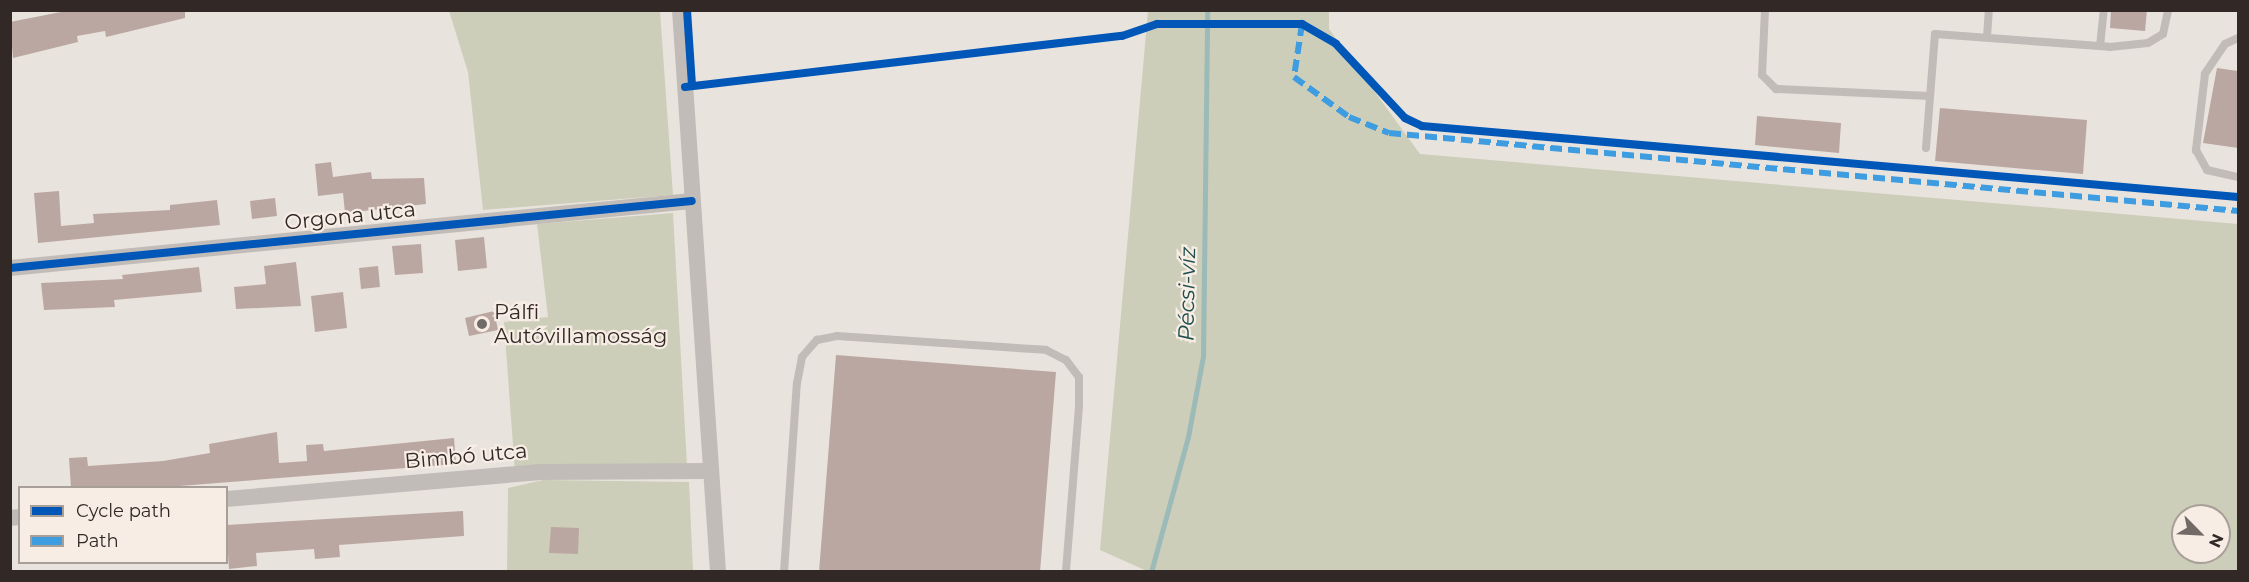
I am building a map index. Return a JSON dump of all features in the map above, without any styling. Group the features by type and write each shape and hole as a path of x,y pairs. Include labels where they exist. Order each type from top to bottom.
{"street":[{"path":"680,10 718,572"},
{"name":"Orgona utca","path":"10,268 692,201"},
{"name":"Bimbó utca","path":"228,499 538,472 710,471"}],"lane":[{"path":"1765,10 1762,75 1776,89 1930,96"},
{"path":"1987,37 1989,10"},
{"path":"2100,46 2104,10"},
{"path":"1926,148 1935,34 2100,46 2148,43 2163,33 2168,10"},
{"path":"2238,38 2225,44 2205,74 2196,150 2207,170 2238,177"},
{"path":"784,572 796,383 802,357 817,340 837,336 1046,350 1066,360 1079,377 1079,406 1066,572"}],"green space":[{"path":"449,11 660,11 673,195 483,210 468,72"},
{"path":"1148,11 1329,11 1329,29 1420,154 2238,224 2238,571 1149,572 1100,550"},
{"path":"673,213 687,466 515,473 504,322 548,317 537,224"},
{"path":"543,480 689,482 693,571 507,572 508,488"}],"building":[{"path":"71,10 185,10 185,18 106,37 105,31 77,36 78,42 13,58 10,22"},
{"path":"2111,10 2147,10 2145,31 2110,28"},
{"path":"2217,68 2238,71 2238,148 2203,143"},
{"path":"1940,108 2087,120 2083,174 1935,161"},
{"path":"1757,116 1841,123 1839,153 1755,145"},
{"path":"331,162 333,177 371,172 372,179 424,178 426,204 345,213 343,193 318,196 315,164"},
{"path":"59,191 61,226 94,223 93,214 170,210 170,205 217,200 220,225 38,243 34,193"},
{"path":"275,198 277,216 252,219 250,201"},
{"path":"484,237 487,268 458,271 455,240"},
{"path":"421,244 423,273 395,275 392,246"},
{"path":"296,262 301,306 236,309 234,287 266,284 264,266"},
{"path":"378,266 380,287 361,289 359,268"},
{"path":"199,267 202,292 114,300 115,307 44,310 41,283 123,279 122,275"},
{"path":"343,292 347,328 315,332 311,296"},
{"name":"Pálfi Autóvillamosság","path":"494,311 498,330 469,336 465,318"},
{"path":"836,355 1056,372 1040,572 819,572"},
{"path":"277,432 279,463 307,461 306,445 323,444 324,451 454,438 456,464 179,486 71,486 69,458 87,457 88,466 163,461 210,453 209,444"},
{"path":"463,511 464,536 339,545 340,557 315,559 314,549 256,553 257,566 229,569 228,525"},
{"path":"551,527 579,528 578,554 549,553"}],"waterway":[{"name":"Pécsi-víz","path":"1151,572 1188,437 1203,356 1207,10"}],"marked path":[{"path":"1302,24 1294,77 1349,117 1389,133 2238,211"}],"cycle path":[{"path":"687,10 692,86"},
{"path":"685,87 1122,36 1157,24 1302,24 1336,44 1405,118 1422,126 2238,197"},
{"path":"10,268 692,201"}],"place":[{"name":"Pálfi Autóvillamosság","path":"482,324"}]}
